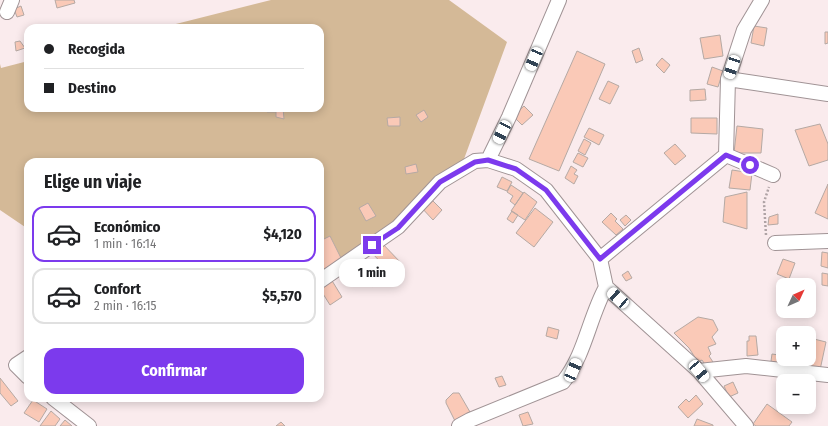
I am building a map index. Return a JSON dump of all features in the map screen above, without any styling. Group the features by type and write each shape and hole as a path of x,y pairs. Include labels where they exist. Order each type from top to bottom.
{"street":[{"path":"488,160 509,117 559,0"},
{"path":"600,259 726,155 728,79 744,30 762,0"},
{"path":"728,79 828,94"},
{"path":"726,155 773,175"},
{"path":"324,278 398,228 440,182 475,162 488,160 516,169 546,190 600,259 606,287 699,371 746,426"},
{"path":"775,243 828,240"},
{"path":"459,426 470,420 563,382 573,370 597,305 606,287"},
{"path":"24,360 16,365 24,373"},
{"path":"699,371 746,366 828,375"},
{"path":"58,402 89,426"}],"path":[{"path":"773,175 764,202 765,233 769,242 775,243"}],"shaded area":[{"path":"271,0 449,0 507,42 464,159 431,185 392,223 324,271 324,158 24,158 24,226 0,210 0,64 1,68 24,62 24,112 324,112 324,24 176,24"}],"building":[{"path":"55,0 74,0 75,3 57,8"},
{"path":"21,6 24,15 17,17 14,9"},
{"path":"754,26 767,28 764,46 751,43"},
{"path":"825,32 828,32 828,43 825,44"},
{"path":"720,35 723,56 704,59 700,38"},
{"path":"20,41 24,48 16,51 15,42"},
{"path":"639,48 643,60 636,63 632,51"},
{"path":"577,51 605,64 559,171 529,159"},
{"path":"662,58 670,65 664,73 656,65"},
{"path":"712,67 723,71 718,87 707,84"},
{"path":"608,81 619,86 610,104 599,99"},
{"path":"705,89 706,100 690,101 690,90"},
{"path":"524,106 533,115 522,125 513,116"},
{"path":"424,110 428,117 421,122 416,115"},
{"path":"276,112 283,112 284,119 276,117"},
{"path":"400,117 400,126 388,126 387,118"},
{"path":"691,118 717,118 717,134 691,133"},
{"path":"820,124 828,144 828,160 809,166 795,130"},
{"path":"737,126 763,129 761,153 734,153"},
{"path":"589,128 604,135 599,145 584,137"},
{"path":"584,139 591,143 585,155 578,151"},
{"path":"675,144 686,156 675,165 664,153"},
{"path":"578,153 588,158 583,167 573,162"},
{"path":"416,164 418,172 406,174 405,167"},
{"path":"571,166 577,170 574,174 578,176 574,184 565,178"},
{"path":"732,170 752,173 750,190 729,188"},
{"path":"502,177 512,182 507,191 497,187"},
{"path":"828,184 828,219 815,213"},
{"path":"511,185 523,193 515,205 510,201 513,196 507,192"},
{"path":"524,192 537,202 525,220 511,211"},
{"path":"747,192 747,229 723,222 725,197"},
{"path":"429,197 442,210 433,220 420,206"},
{"path":"368,203 376,216 366,221 359,208"},
{"path":"535,208 553,222 534,247 516,233"},
{"path":"512,211 518,215 513,223 507,219"},
{"path":"611,213 617,219 615,221 623,229 616,235 602,222"},
{"path":"778,214 778,224 768,225 769,217"},
{"path":"626,215 631,220 625,226 620,220"},
{"path":"330,236 342,260 324,269 324,239"},
{"path":"380,241 402,264 392,274 370,251"},
{"path":"822,252 828,253 828,268 821,266"},
{"path":"783,259 795,263 789,278 777,274"},
{"path":"359,260 380,280 373,287 352,267"},
{"path":"628,271 632,278 626,281 622,275"},
{"path":"822,273 828,274 828,286 822,285"},
{"path":"331,279 342,297 330,305 324,295 324,283"},
{"path":"698,317 713,320 718,330 712,337 716,344 708,347 711,354 709,356 713,362 706,366 702,360 698,362 689,348 674,333"},
{"path":"548,327 559,330 557,339 546,336"},
{"path":"749,336 756,336 758,355 747,356 747,341 749,341"},
{"path":"816,340 826,342 820,370 808,367 816,366"},
{"path":"772,354 776,355 776,362 771,361"},
{"path":"502,376 506,385 499,387 495,378"},
{"path":"0,378 18,401 11,406 0,393"},
{"path":"733,382 738,393 729,397 724,386"},
{"path":"453,393 459,393 470,412 455,421 446,403 446,400"},
{"path":"696,395 703,404 688,418 678,407 686,399 689,402"},
{"path":"32,402 36,402 47,409 39,422 24,413"},
{"path":"767,404 776,410 776,414 781,414 792,422 789,426 756,426 753,424"},
{"path":"51,411 60,419 55,426 40,426"},
{"path":"528,412 533,424 523,426 519,415"},
{"path":"697,419 713,425 713,426 694,426"},
{"path":"65,420 72,426 60,426"},
{"path":"281,422 285,426 276,426"}],"route":[{"path":"372,245 398,228 440,182 475,162 488,160 516,169 546,190 600,259 726,155 750,165"}]}
